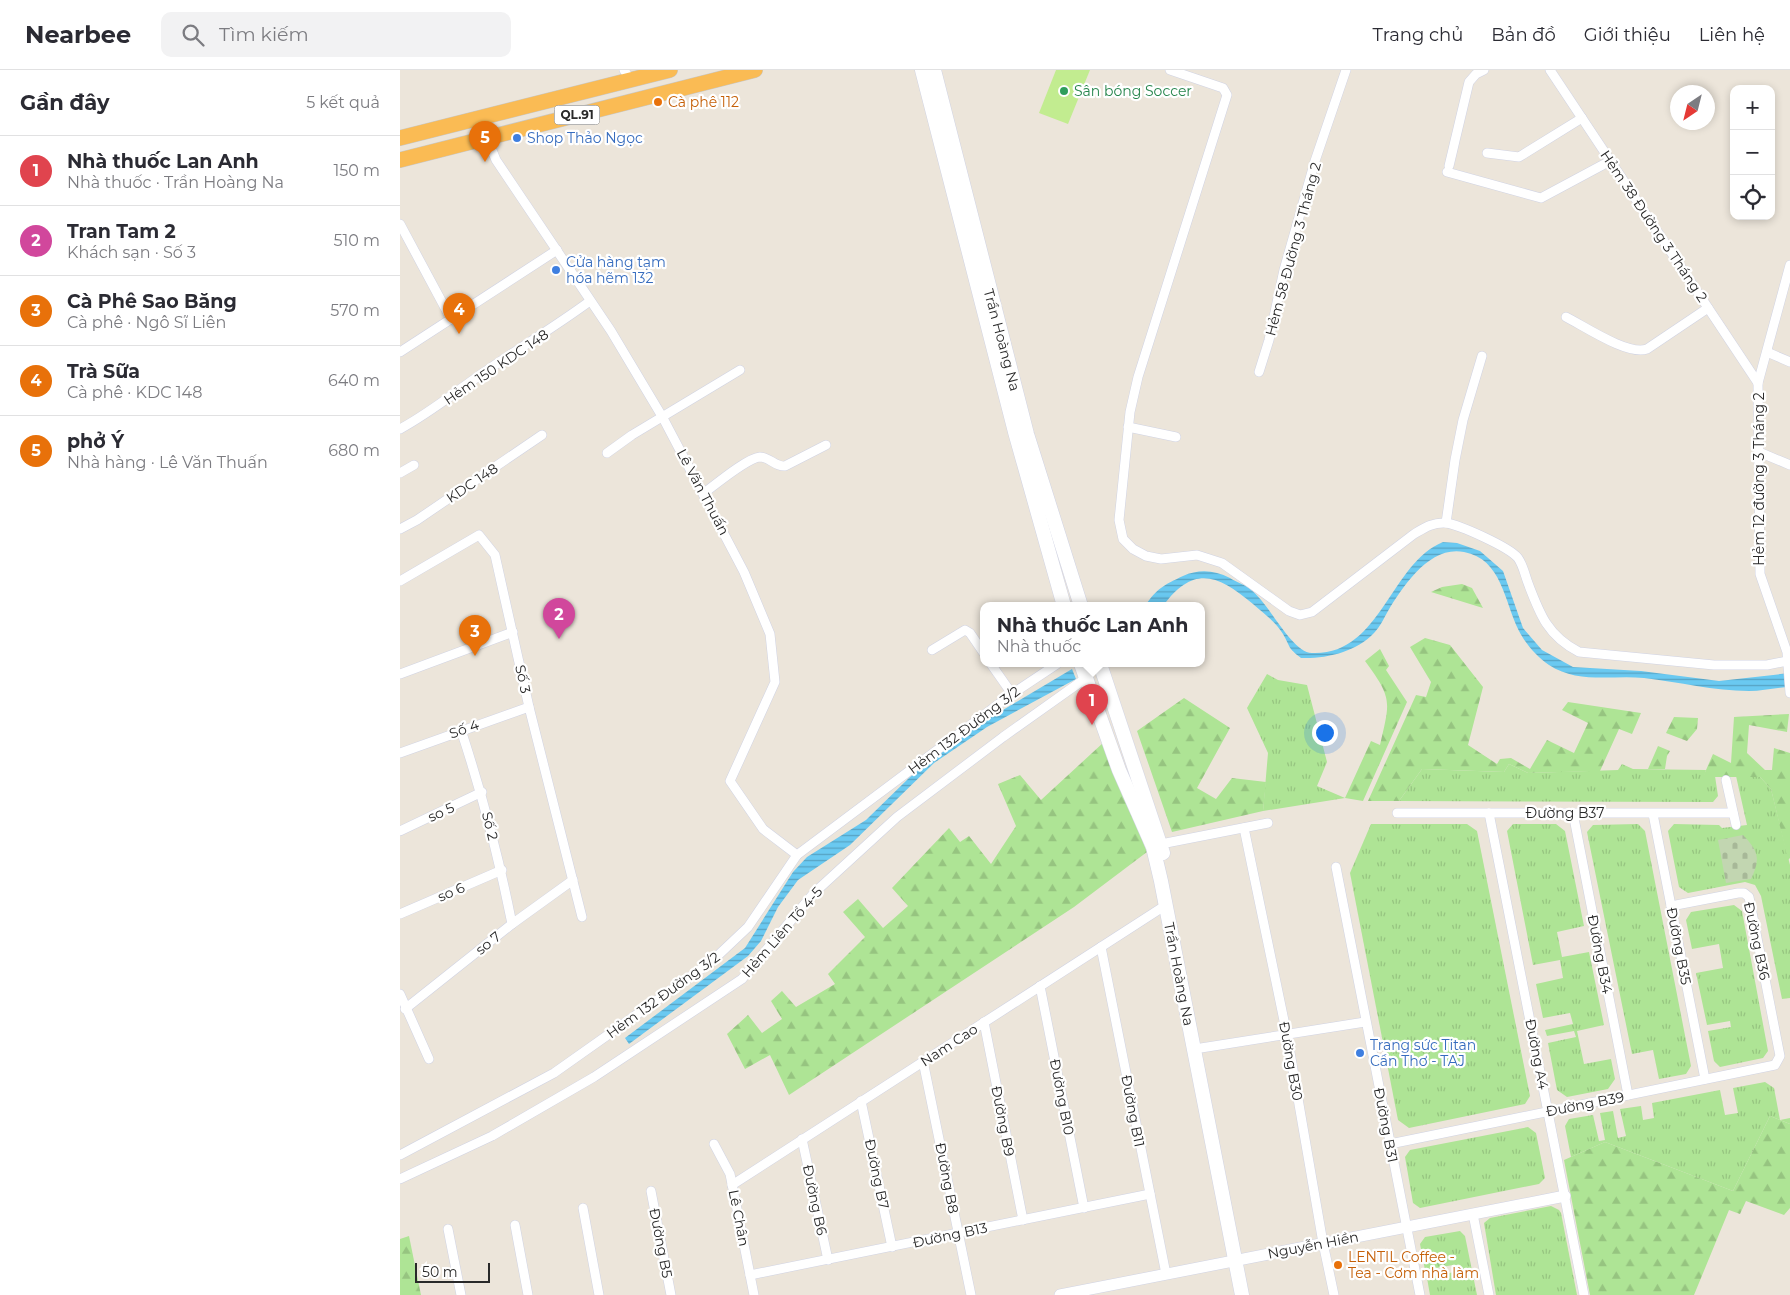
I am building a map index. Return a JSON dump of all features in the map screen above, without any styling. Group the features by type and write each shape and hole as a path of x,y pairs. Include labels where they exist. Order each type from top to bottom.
{"highway":[{"name":"QL.91","path":"400,138 627,75 670,70"},
{"name":"QL.91","path":"400,160 755,70"}],"main road":[{"name":"Trần Hoàng Na","path":"922,70 1015,432 1063,602"},
{"name":"Trần Hoàng Na","path":"934,70 1025,426 1080,602"},
{"name":"Trần Hoàng Na","path":"1082,667 1119,770 1153,847 1238,1260 1250,1295"},
{"name":"Trần Hoàng Na","path":"1101,667 1161,844 1172,888 1238,1260 1242,1295"},
{"path":"1086,678 1101,667"}],"street":[{"path":"1170,70 1223,88 1227,95 1196,199 1155,319 1138,377 1128,427 1119,520 1124,539 1133,549 1146,556 1161,559 1197,555 1222,563 1275,601 1300,615 1312,612 1414,534 1430,524 1446,523 1500,544 1511,551 1519,560 1549,631 1563,644 1579,652 1714,665 1767,665 1788,657"},
{"name":"Hẻm 58 Đường 3 Tháng 2","path":"1258,372 1269,340 1284,270 1315,161 1346,70"},
{"path":"1484,70 1476,74 1469,82 1448,169 1541,198 1610,161"},
{"name":"Hẻm 38 Đường 3 Tháng 2","path":"1550,70 1758,383"},
{"path":"1487,153 1520,157 1582,118"},
{"name":"Lê Văn Thuấn","path":"487,138 496,160 557,250 663,418 744,572 770,634 775,682 730,782 764,829 797,855"},
{"path":"400,224 451,319"},
{"path":"400,352 557,250"},
{"name":"Hẻm 12 đường 3 Tháng 2","path":"1789,269 1758,383 1760,574 1788,657 1790,693"},
{"name":"Hẻm 150 KDC 148","path":"400,429 428,413 473,380 549,331 590,301"},
{"path":"1566,317 1638,352 1647,349 1708,308"},
{"path":"1767,352 1790,362"},
{"path":"1446,523 1463,420 1482,356"},
{"path":"607,454 632,435 740,370"},
{"path":"1128,427 1176,437"},
{"name":"KDC 148","path":"400,529 417,520 542,435"},
{"path":"704,493 755,458 765,457 778,465 785,466 826,446"},
{"path":"1759,452 1790,465"},
{"path":"400,473 414,465"},
{"name":"Số 3","path":"401,579 479,535 495,555 529,707 582,917"},
{"path":"932,650 965,630 970,633 980,648"},
{"path":"400,674 513,632"},
{"path":"993,667 1012,694"},
{"name":"Hẻm 132 Đường 3/2","path":"400,1155 554,1073 710,962 748,927 797,855 1012,694 1052,667"},
{"name":"Hẻm Liên Tổ 4-5","path":"400,1179 492,1136 585,1082 742,979 814,893 897,817 1003,737 1086,678"},
{"name":"Số 4","path":"400,753 529,707"},
{"name":"Số 2","path":"461,730 482,792 502,870 512,924"},
{"path":"1726,780 1736,825"},
{"name":"so 5","path":"400,831 482,792"},
{"name":"Đường B37","path":"1397,813 1733,814"},
{"name":"Đường A4","path":"1489,813 1584,1295"},
{"name":"Đường B34","path":"1573,813 1628,1096"},
{"name":"Đường B35","path":"1653,814 1705,1079"},
{"path":"1161,844 1268,823"},
{"name":"Đường B30","path":"1244,828 1287,1035 1323,1243 1334,1295"},
{"name":"Đường B31","path":"1336,867 1420,1295"},
{"name":"so 6","path":"400,914 502,870"},
{"name":"so 7","path":"405,1009 512,924 573,880"},
{"name":"Đường B36","path":"1671,906 1738,893 1749,897 1780,1056 1778,1063"},
{"name":"Nam Cao","path":"732,1185 1166,905"},
{"name":"Đường B11","path":"1101,947 1166,1274"},
{"name":"Đường B10","path":"1040,986 1084,1208"},
{"path":"400,994 405,1009 429,1059"},
{"name":"Đường B9","path":"984,1022 1023,1220"},
{"path":"1201,1048 1365,1022"},
{"name":"Đường B8","path":"923,1061 971,1295"},
{"name":"Đường B39","path":"1390,1144 1705,1079 1773,1067 1778,1063"},
{"name":"Đường B7","path":"862,1101 892,1247"},
{"name":"Đường B6","path":"802,1140 828,1260"},
{"name":"Lê Chân","path":"714,1144 730,1174 754,1295"},
{"name":"Đường B5","path":"651,1191 672,1295"},
{"name":"Đường B13","path":"750,1276 1150,1194"},
{"name":"Nguyễn Hiền","path":"1060,1295 1565,1196"},
{"path":"582,1208 599,1295"},
{"path":"1473,1214 1489,1295"},
{"path":"515,1225 528,1295"},
{"path":"448,1229 461,1295"}],"green space":[{"name":"Sân bóng Soccer","path":"1056,70 1090,70 1068,124 1039,113"},
{"path":"1462,584 1472,588 1483,608 1431,592 1442,587"},
{"path":"1425,638 1450,645 1483,687 1468,745 1497,764 1500,759 1511,758 1530,769 1547,740 1574,753 1588,723 1562,710 1568,702 1641,713 1632,734 1619,729 1600,771 1528,773 1509,764 1504,772 1422,769 1399,801 1368,801 1416,695 1426,697 1431,682 1410,647"},
{"path":"1380,649 1389,666 1386,670 1407,702 1363,801 1345,798 1371,741 1380,745 1386,719 1387,701 1381,684 1365,661"},
{"path":"1267,674 1278,680 1307,685 1327,762 1317,786 1345,798 1263,811 1268,753 1247,708"},
{"path":"1184,698 1230,728 1197,788 1216,799 1232,778 1266,782 1263,811 1172,832 1137,731"},
{"path":"1789,714 1787,732 1749,725 1747,753 1765,770 1772,770 1774,748 1790,753 1790,858 1788,860 1771,789 1760,777 1703,777 1713,754 1731,763 1734,717"},
{"path":"1674,717 1698,718 1697,729 1687,741 1666,733"},
{"path":"1104,742 1147,852 1074,907 789,1095 770,1055 745,1069 727,1034 748,1015 762,1033 782,1019 771,1001 782,991 796,1007 835,984 828,974 865,937 843,912 858,899 883,928 908,906 892,888 949,828 960,842 969,836 991,864 1016,826 998,784 1020,775 1041,800"},
{"path":"1658,746 1670,751 1667,756 1665,769 1648,769"},
{"path":"1509,764 1528,773 1618,770 1622,764 1633,769 1706,770 1704,777 1715,776 1718,796 1713,802 1399,801 1422,769 1504,772"},
{"path":"1736,776 1760,777 1771,789 1790,865 1790,998 1782,999 1761,896 1755,885 1745,882 1688,893 1679,887 1668,831 1674,824 1719,825 1722,828 1747,825"},
{"path":"1371,824 1467,824 1477,831 1530,1096 1525,1104 1409,1128 1398,1120 1350,873"},
{"path":"1513,824 1556,824 1565,831 1584,926 1557,932 1562,957 1589,952 1604,1025 1577,1031 1584,1064 1611,1059 1615,1079 1608,1089 1567,1097 1557,1090 1548,1043 1576,1037 1574,1031 1547,1036 1545,1030 1573,1024 1570,1013 1543,1018 1536,984 1563,978 1560,960 1533,965 1507,831"},
{"path":"1638,824 1645,831 1691,1066 1686,1074 1659,1079 1653,1050 1632,1054 1587,832 1593,825"},
{"path":"1743,835 1755,850 1757,860 1754,872 1751,879 1726,883 1718,840"},
{"path":"1734,905 1742,911 1768,1051 1763,1058 1720,1067 1714,1061 1708,1031 1731,1027 1730,1021 1707,1025 1696,973 1723,968 1719,944 1692,949 1686,920 1691,912"},
{"path":"1765,1082 1774,1088 1780,1120 1770,1116 1733,1191 1605,1142 1571,1157 1565,1126 1569,1119 1593,1115 1599,1141 1605,1140 1600,1113 1613,1111 1618,1138 1626,1136 1620,1109 1641,1106 1643,1120 1654,1118 1652,1103 1720,1090 1725,1115 1738,1113 1733,1088"},
{"path":"1770,1116 1790,1124 1790,1208 1784,1215 1746,1201 1740,1214 1729,1210 1694,1295 1590,1295 1564,1160 1605,1142 1733,1191"},
{"path":"1790,1118 1790,1124 1780,1120"},
{"path":"1528,1127 1536,1133 1545,1178 1539,1184 1420,1208 1413,1203 1405,1157 1410,1150"},
{"path":"1551,1206 1561,1213 1577,1295 1496,1295 1484,1223 1490,1218"},
{"path":"1460,1231 1465,1236 1477,1295 1430,1295 1427,1278 1454,1272 1453,1265 1425,1270 1420,1244 1425,1237"},
{"path":"409,1236 421,1295 400,1295 400,1239"}],"water":[{"path":"1443,542 1457,543 1480,551 1503,571 1523,628 1542,650 1573,667 1641,671 1719,681 1790,673 1787,687 1736,691 1644,678 1583,677 1560,671 1540,658 1525,640 1519,631 1500,583 1487,563 1477,556 1464,552 1440,555 1429,561 1401,590 1380,625 1367,640 1350,650 1330,656 1301,658 1291,649 1280,630 1269,618 1229,586 1217,581 1206,578 1196,579 1185,584 1166,602 1148,602 1161,588 1183,576 1201,571 1218,573 1245,586 1258,596 1288,636 1304,651 1312,653 1335,650 1354,640 1370,625 1396,587 1425,553"},
{"path":"1072,669 1076,679 987,727 934,763 850,845 798,880 778,907 761,941 748,956 629,1044 625,1038 745,948 793,872 807,857 866,820 910,777 966,732"}],"place":[{"name":"Sân bóng Soccer","path":"1064,91"},
{"name":"Cà phê 112","path":"658,102"},
{"name":"Shop Thảo Ngọc","path":"517,138"},
{"name":"phở Ý","path":"485,162"},
{"name":"Cửa hàng tạm hóa hẽm 132","path":"556,270"},
{"name":"Trà Sữa","path":"459,334"},
{"name":"Tran Tam 2","path":"559,639"},
{"name":"Cà Phê Sao Băng","path":"475,656"},
{"name":"Nhà thuốc Lan Anh","path":"1092,725"},
{"name":"Trang sức Titan Cần Thơ - TAJ","path":"1360,1053"},
{"name":"LENTIL Coffee - Tea - Cơm nhà làm","path":"1338,1265"}]}
